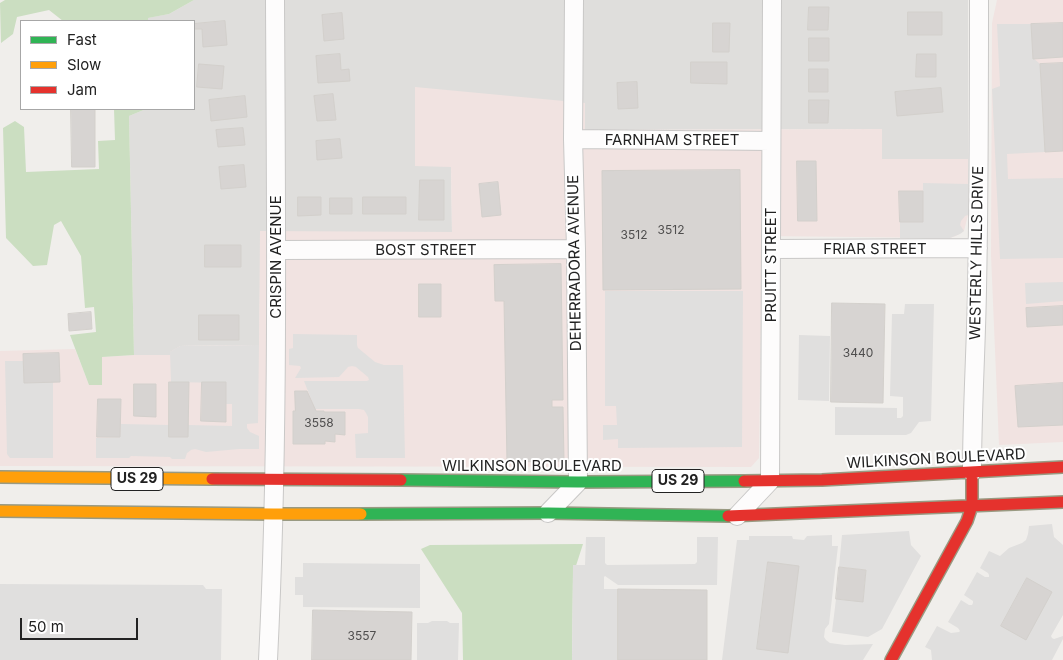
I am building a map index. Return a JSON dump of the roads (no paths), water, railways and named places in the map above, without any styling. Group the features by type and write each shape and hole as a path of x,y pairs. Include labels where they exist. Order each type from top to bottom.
{"main road":[{"name":"WILKINSON BOULEVARD","path":"0,477 770,482 1063,467"},
{"name":"WESTERLY HILLS DRIVE","path":"972,472 972,506"},
{"name":"US 29","path":"0,511 737,516 1063,502"},
{"path":"891,660 963,530 972,506"}],"street":[{"name":"CRISPIN AVENUE","path":"268,660 274,480 276,250 275,0"},
{"name":"DEHERRADORA AVENUE","path":"574,0 573,139 578,482"},
{"name":"PRUITT STREET","path":"770,482 772,0"},
{"name":"WESTERLY HILLS DRIVE","path":"972,472 978,248 979,0"},
{"name":"FARNHAM STREET","path":"573,139 772,141"},
{"name":"FRIAR STREET","path":"772,249 978,248"},
{"name":"BOST STREET","path":"276,250 576,249"},
{"path":"548,514 578,482"},
{"path":"737,516 770,482"}]}
